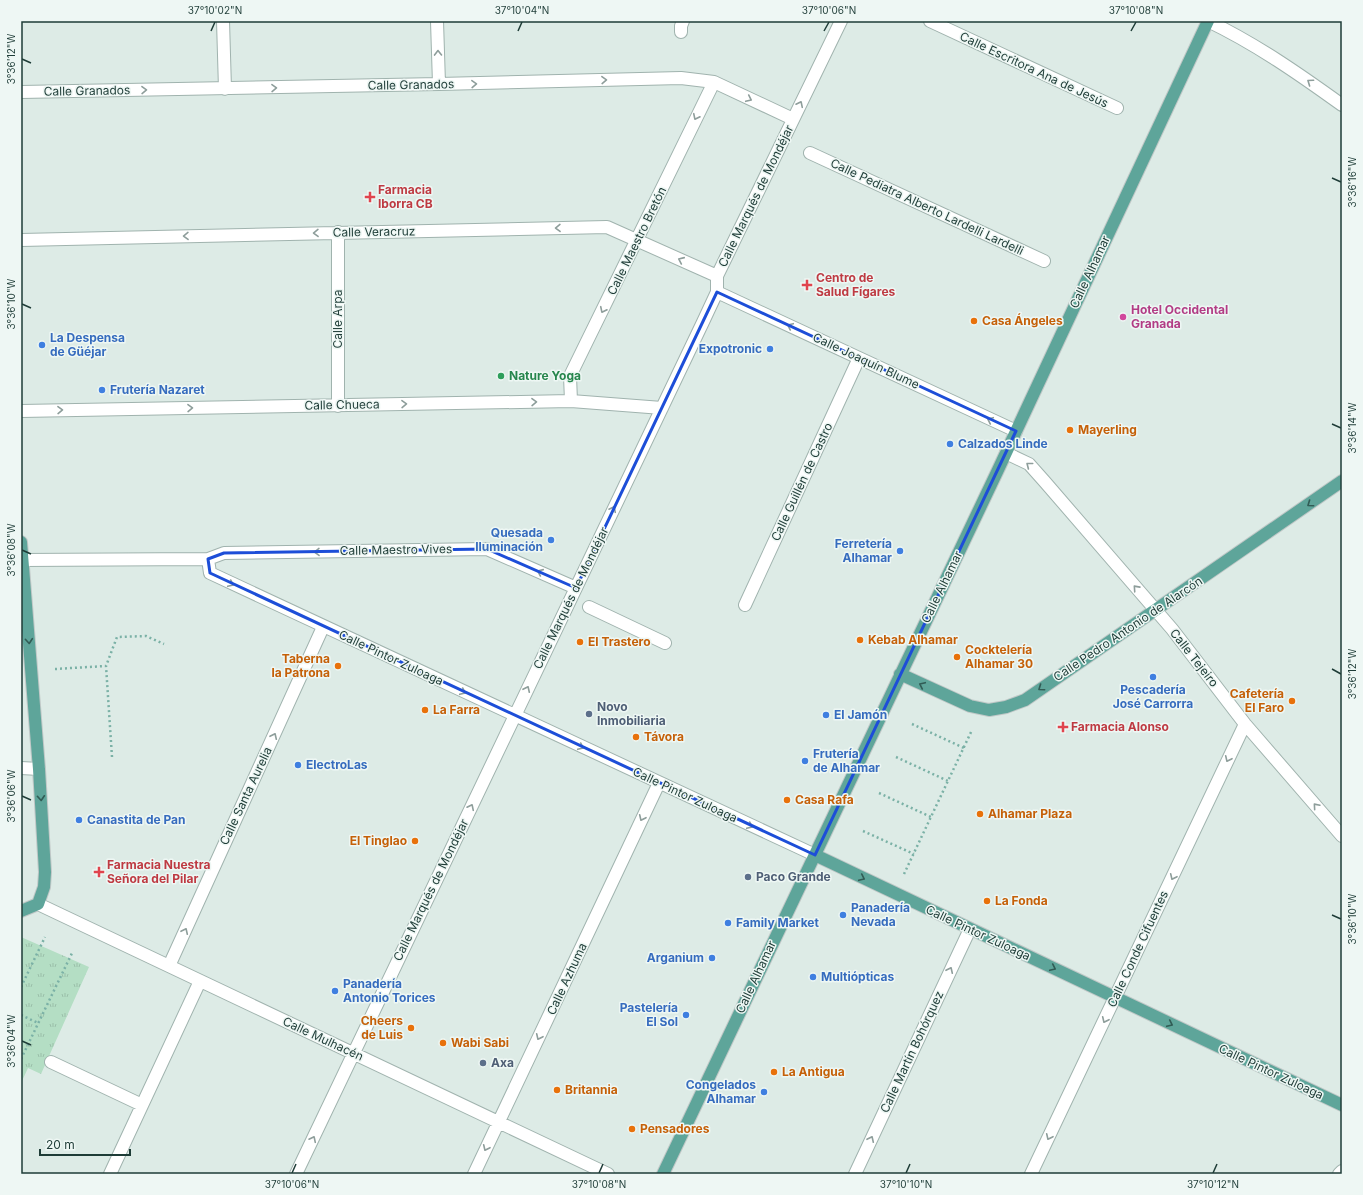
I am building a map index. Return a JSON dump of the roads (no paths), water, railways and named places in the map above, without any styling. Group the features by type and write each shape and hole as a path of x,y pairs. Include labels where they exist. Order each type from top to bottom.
{"main road":[{"name":"Calle Alhamar","path":"663,1174 1006,453 1208,21"},
{"name":"Calle Pedro Antonio de Alarcón","path":"900,674 970,706 989,710 1006,707 1025,700 1342,481"},
{"path":"21,542 46,872 44,887 38,904 21,911"},
{"name":"Calle Pintor Zuloaga","path":"814,855 1342,1105"}],"street":[{"path":"223,21 225,89"},
{"path":"437,21 439,84"},
{"name":"Calle Marqués de Mondéjar","path":"296,1174 717,292 716,276 841,21"},
{"name":"Calle Escritora Ana de Jesús","path":"930,21 1117,108"},
{"path":"1208,21 1246,40 1342,105"},
{"name":"Calle Granados","path":"21,92 225,89 682,78 714,82 793,119"},
{"name":"Calle Maestro Bretón","path":"571,401 570,376 714,82"},
{"name":"Calle Pediatra Alberto Lardelli Lardelli","path":"810,153 1044,261"},
{"name":"Calle Veracruz","path":"21,240 607,227 716,276"},
{"name":"Calle Arpa","path":"338,232 338,406"},
{"name":"Calle Joaquín Blume","path":"717,292 1016,431"},
{"name":"Calle Guillén de Castro","path":"745,605 859,358"},
{"name":"Calle Chueca","path":"21,411 571,401 662,408"},
{"name":"Calle Tejeiro","path":"1006,453 1029,464 1156,610 1245,724 1342,836"},
{"name":"Calle Maestro Vives","path":"208,558 224,553 487,549 576,588"},
{"path":"22,560 208,558"},
{"name":"Calle Pintor Zuloaga","path":"208,558 210,573 814,855"},
{"path":"589,607 665,642"},
{"name":"Calle Santa Aurelia","path":"169,966 323,627"},
{"name":"Calle Conde Cifuentes","path":"1032,1174 1245,724"},
{"path":"21,768 39,769"},
{"name":"Calle Azhuma","path":"474,1174 659,783"},
{"name":"Calle Mulhacén","path":"38,904 608,1174"},
{"name":"Calle Martín Bohórquez","path":"855,1174 970,929"},
{"path":"110,1174 200,981"},
{"path":"51,1062 142,1105"},
{"path":"1339,1174 1342,1171"}],"place":[{"name":"Farmacia Iborra CB","path":"370,197"},
{"name":"Centro de Salud Fígares","path":"807,285"},
{"name":"Hotel Occidental Granada","path":"1123,317"},
{"name":"Casa Ángeles","path":"974,321"},
{"name":"La Despensa de Güéjar","path":"42,345"},
{"name":"Expotronic","path":"770,349"},
{"name":"Nature Yoga","path":"501,376"},
{"name":"Frutería Nazaret","path":"102,390"},
{"name":"Mayerling","path":"1070,430"},
{"name":"Calzados Linde","path":"950,444"},
{"name":"Quesada Iluminación","path":"551,540"},
{"name":"Ferretería Alhamar","path":"900,551"},
{"name":"Kebab Alhamar","path":"860,640"},
{"name":"El Trastero","path":"580,642"},
{"name":"Cocktelería Alhamar 30","path":"957,657"},
{"name":"Taberna la Patrona","path":"338,666"},
{"name":"Pescadería José Carrorra","path":"1153,677"},
{"name":"Cafetería El Faro","path":"1292,701"},
{"name":"La Farra","path":"425,710"},
{"name":"Novo Inmobiliaria","path":"589,714"},
{"name":"El Jamón","path":"826,715"},
{"name":"Farmacia Alonso","path":"1063,727"},
{"name":"Távora","path":"636,737"},
{"name":"Frutería de Alhamar","path":"805,761"},
{"name":"ElectroLas","path":"298,765"},
{"name":"Casa Rafa","path":"787,800"},
{"name":"Alhamar Plaza","path":"980,814"},
{"name":"Canastita de Pan","path":"79,820"},
{"name":"El Tinglao","path":"415,841"},
{"name":"Farmacia Nuestra Señora del Pilar","path":"99,872"},
{"name":"Paco Grande","path":"748,877"},
{"name":"La Fonda","path":"987,901"},
{"name":"Panadería Nevada","path":"843,915"},
{"name":"Family Market","path":"728,923"},
{"name":"Arganium","path":"712,958"},
{"name":"Multiópticas","path":"813,977"},
{"name":"Panadería Antonio Torices","path":"335,991"},
{"name":"Pastelería El Sol","path":"686,1015"},
{"name":"Cheers de Luis","path":"411,1028"},
{"name":"Wabi Sabi","path":"443,1043"},
{"name":"Axa","path":"483,1063"},
{"name":"La Antigua","path":"774,1072"},
{"name":"Britannia","path":"557,1090"},
{"name":"Congelados Alhamar","path":"764,1092"},
{"name":"Pensadores","path":"632,1129"}]}
